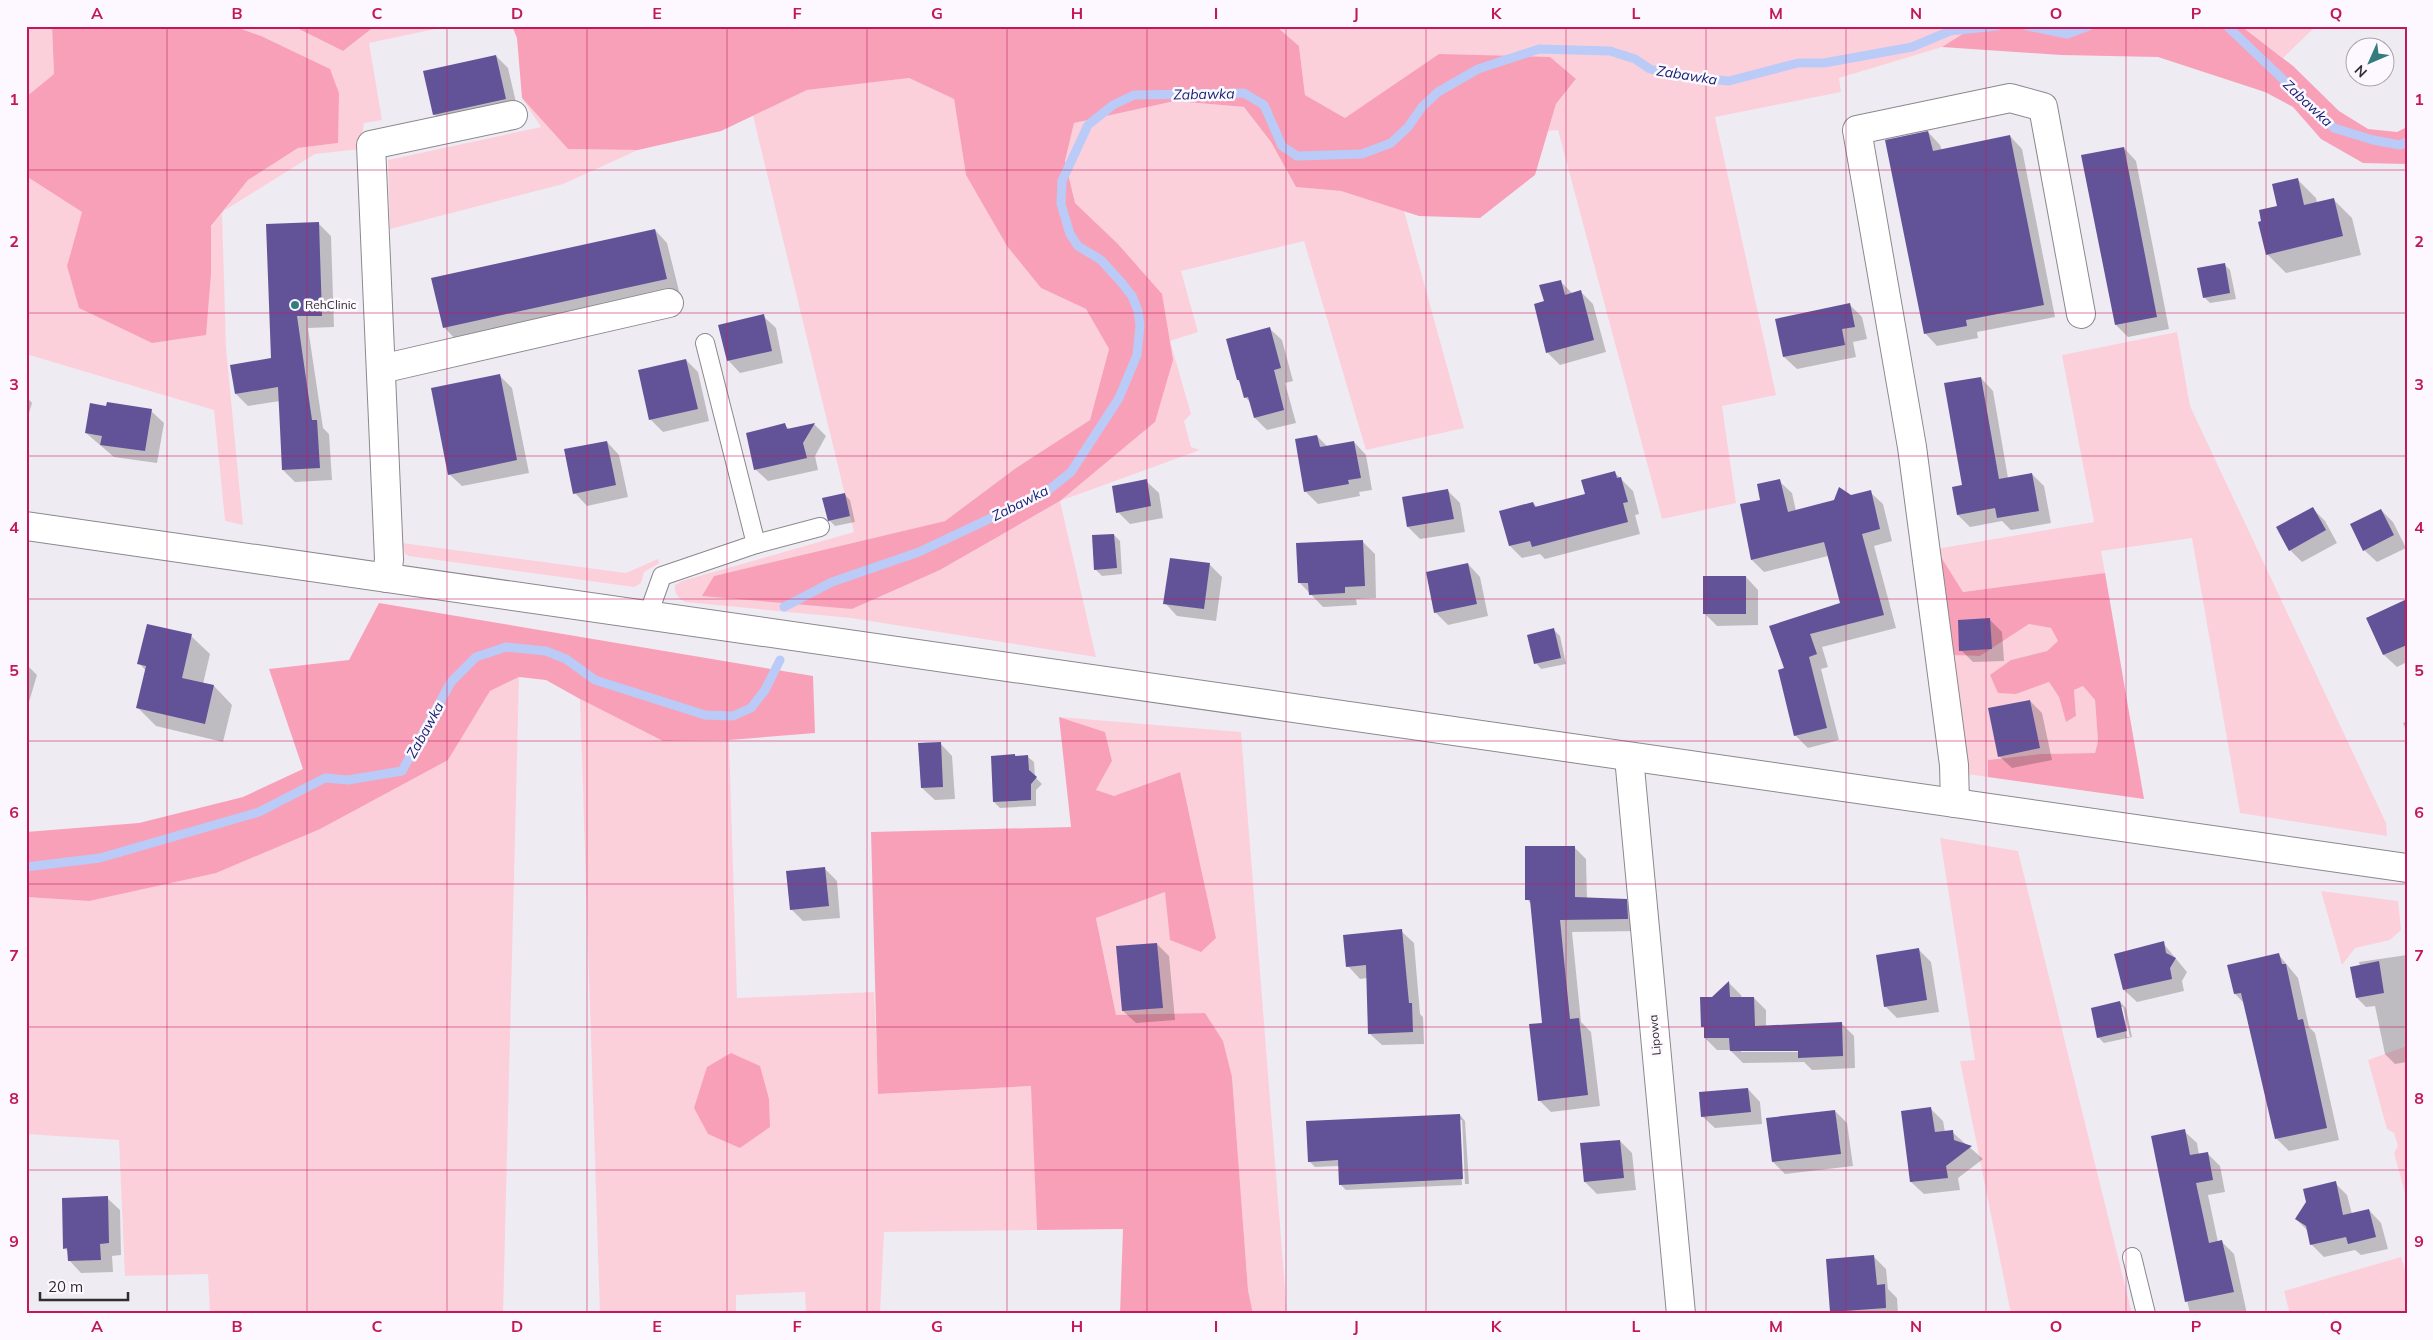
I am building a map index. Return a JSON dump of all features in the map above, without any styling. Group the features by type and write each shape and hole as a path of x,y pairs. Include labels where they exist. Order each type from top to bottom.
{"street":[{"path":"1955,803 1954,765 1912,446 1856,130 2010,98 2043,106 2081,314"},
{"path":"386,578 389,559 371,145 514,115"},
{"path":"381,369 669,303"},
{"path":"26,526 2407,868"},
{"name":"Lipowa","path":"1629,756 1681,1314"}],"lane":[{"path":"705,343 756,544"},
{"path":"648,615 662,576 756,544 820,527"},
{"path":"2132,1257 2146,1314"}],"shaded area":[{"path":"26,26 52,26 54,74 26,97"},
{"path":"52,26 233,26 261,36 330,69 339,93 338,143 298,148 248,180 211,226 211,274 206,335 152,343 79,308 67,266 82,212 26,176 26,97 54,74"},
{"path":"233,26 293,26 343,51 375,26 449,26 369,43 382,120 364,123 360,149 315,154 224,211 248,180 298,148 338,143 261,36"},
{"path":"293,26 375,26 343,51"},
{"path":"512,26 1276,26 1299,46 1305,95 1345,118 1439,54 1550,57 1576,79 1556,104 1535,175 1480,218 1419,216 1341,191 1296,187 1271,142 1244,107 1175,101 1074,123 1065,161 1075,203 1117,243 1162,294 1173,360 1155,422 1060,501 940,570 852,609 702,596 714,576 945,521 1016,468 1090,420 1109,349 1086,309 1041,288 1007,246 966,175 954,99 909,78 807,90 721,131 638,150 568,149 522,98 517,38"},
{"path":"1276,26 1975,26 1942,47 1839,78 1841,92 1715,117 1776,395 1722,406 1736,503 1662,519 1558,130 1548,131 1556,104 1576,80 1386,92 1345,118 1305,95 1299,46"},
{"path":"1975,26 2241,26 2293,66 2339,111 2368,129 2397,132 2407,127 2407,164 2363,163 2321,139 2293,107 2265,92 2158,57 2061,55 1942,47"},
{"path":"2241,26 2316,26 2283,58"},
{"path":"909,78 954,99 966,175 1041,288 1086,309 1109,349 1090,420 1016,468 945,521 714,576 852,609 940,570 1060,501 1096,657 851,618 685,602 676,593 675,585 682,581 854,532 753,116 807,90"},
{"path":"522,98 568,149 638,150 563,184 390,229 388,160 541,127"},
{"path":"1175,101 1244,107 1271,142 1296,187 1341,191 1404,211 1464,428 1366,450 1304,241 1181,271 1198,332 1170,341 1191,414 1184,421 1191,447 1200,450 1060,501 1155,422 1117,243 1075,203 1065,161 1074,123"},
{"path":"26,176 82,212 67,266 211,274 211,227 222,213 226,348 243,525 225,521 214,410 26,354"},
{"path":"2177,332 2190,406 2386,823 2387,836 2240,813 2192,538 2101,551 2105,573 1963,592 1936,549 2094,522 2062,355"},
{"path":"402,543 626,573 658,559 659,563 644,572 641,583 634,587 409,556 405,554"},
{"path":"1936,549 1963,592 2105,573 2144,799 1988,777 1988,760 2040,754 2095,753 2098,741 2095,700 2083,686 2074,690 2076,716 2066,722 2059,697 2049,682 2016,694 1998,693 1990,675 2011,660 2047,651 2058,641 2051,628 2029,624 1980,656 1950,655"},
{"path":"379,603 813,676 815,733 729,740 663,741 546,680 519,677 490,691 448,760 320,829 216,873 89,901 26,897 26,832 139,823 243,797 303,769 269,669 349,660"},
{"path":"2029,624 2051,628 2058,641 2047,651 2011,660 2016,694 2049,682 2059,697 2066,722 2076,716 2074,690 2083,686 2095,700 2098,741 2095,753 2040,754 1988,760 1988,777 1967,774 1950,655 1980,656"},
{"path":"519,677 503,1314 210,1314 208,1274 125,1276 119,1140 26,1134 26,897 89,901 448,760 490,691"},
{"path":"580,699 663,741 729,740 737,998 874,992 879,1094 1032,1086 1037,1230 884,1232 880,1314 806,1314 805,1292 736,1295 736,1314 600,1314"},
{"path":"1059,717 1241,732 1287,1314 1253,1314 1248,1290 1232,1077 1205,1013 1116,1016 1096,917 1165,892 1179,772 1114,797 1096,790 1112,761 1105,732"},
{"path":"1059,717 1105,732 1112,761 1096,790 1114,796 1180,772 1216,938 1201,952 1170,940 1165,892 1096,918 1116,1015 1205,1013 1223,1041 1232,1077 1248,1290 1253,1314 1120,1314 1123,1229 1037,1230 1031,1086 878,1094 871,832 1071,827"},
{"path":"1940,838 2018,851 2132,1314 2011,1314 1960,1061 1975,1060"},
{"path":"2321,891 2398,901 2401,930 2390,940 2355,948 2342,965"},
{"path":"2407,1046 2407,1200 2394,1153 2398,1146 2394,1133 2387,1129 2368,1060"},
{"path":"731,1053 760,1066 769,1099 770,1127 740,1148 708,1134 694,1108 707,1067"},
{"path":"2401,1257 2407,1277 2407,1314 2290,1314 2284,1291"}],"building":[{"path":"496,55 506,99 433,115 423,71"},
{"path":"1928,131 1933,151 2010,135 2044,305 1966,320 1967,326 1924,334 1885,140"},
{"path":"2124,147 2157,317 2115,325 2081,155"},
{"path":"2298,178 2304,205 2334,198 2343,236 2266,255 2258,222 2261,221 2259,210 2277,206 2272,184"},
{"path":"319,222 322,316 297,316 312,420 317,420 320,468 282,470 278,387 235,394 230,365 271,358 266,224"},
{"path":"655,229 667,279 443,328 431,278"},
{"path":"2225,263 2230,293 2203,298 2197,268"},
{"path":"1561,280 1565,295 1581,290 1594,340 1546,353 1534,304 1544,301 1539,285"},
{"path":"1850,303 1855,327 1842,329 1845,345 1783,357 1775,319"},
{"path":"764,314 772,351 727,361 718,325"},
{"path":"1270,327 1281,368 1274,370 1284,410 1254,418 1248,397 1244,398 1239,380 1237,380 1226,339"},
{"path":"686,359 698,409 649,420 638,370"},
{"path":"500,374 517,460 448,475 431,388"},
{"path":"1981,377 1999,479 2032,473 2039,511 1997,518 1995,508 1957,515 1952,487 1962,485 1944,383"},
{"path":"107,402 152,409 145,451 100,445 102,436 85,433 90,403 106,406"},
{"path":"785,423 787,429 815,423 803,443 807,458 754,470 746,433"},
{"path":"1317,435 1320,447 1354,441 1361,478 1348,480 1349,484 1304,492 1295,439"},
{"path":"607,441 616,485 573,494 564,449"},
{"path":"1615,471 1617,478 1621,477 1628,502 1623,503 1628,522 1532,547 1530,541 1509,546 1499,511 1533,502 1535,507 1585,494 1581,480"},
{"path":"1147,479 1151,506 1116,513 1112,486"},
{"path":"1780,479 1788,512 1834,500 1839,487 1851,495 1871,490 1880,529 1862,534 1884,615 1810,634 1817,654 1809,657 1827,728 1794,736 1778,670 1784,668 1769,626 1840,603 1824,542 1751,560 1740,504 1760,500 1757,484"},
{"path":"1448,489 1454,519 1407,527 1402,497"},
{"path":"845,493 850,516 828,521 822,498"},
{"path":"2313,507 2326,530 2289,551 2276,527"},
{"path":"2381,509 2394,535 2363,551 2350,524"},
{"path":"1114,534 1117,568 1094,570 1092,535"},
{"path":"1363,540 1365,586 1345,587 1345,593 1309,595 1308,583 1298,583 1296,543"},
{"path":"1170,558 1210,563 1204,609 1163,604"},
{"path":"1468,563 1477,604 1434,613 1426,572"},
{"path":"1703,576 1746,576 1746,614 1703,614"},
{"path":"2407,599 2407,645 2383,655 2366,618"},
{"path":"1990,618 1992,649 1959,651 1958,620"},
{"path":"147,624 192,634 182,678 214,685 205,724 136,708 146,666 137,664"},
{"path":"1554,628 1561,658 1534,664 1527,635"},
{"path":"2030,700 2040,748 1998,757 1988,708"},
{"path":"941,742 943,787 921,788 918,743"},
{"path":"1015,754 1015,756 1028,755 1029,770 1037,777 1031,784 1031,800 993,802 991,756"},
{"path":"1525,846 1575,846 1575,897 1627,899 1628,919 1560,920 1570,1019 1579,1018 1588,1095 1538,1101 1529,1024 1542,1023 1530,900 1525,900"},
{"path":"825,867 829,906 790,910 786,871"},
{"path":"1402,929 1409,1003 1412,1003 1413,1032 1368,1034 1366,965 1346,967 1343,935"},
{"path":"2164,941 2166,953 2176,958 2170,968 2172,979 2123,990 2114,954"},
{"path":"1157,943 1163,1008 1122,1011 1116,946"},
{"path":"1919,948 1927,1000 1884,1007 1876,955"},
{"path":"2279,953 2282,964 2286,964 2298,1020 2303,1019 2327,1128 2275,1139 2241,993 2234,994 2227,965"},
{"path":"2379,961 2384,993 2356,998 2350,967"},
{"path":"1729,981 1730,997 1754,997 1755,1026 1842,1022 1843,1056 1798,1058 1798,1051 1730,1051 1729,1038 1704,1038 1704,1027 1701,1027 1700,997 1712,997"},
{"path":"2120,1001 2127,1031 2097,1038 2091,1008"},
{"path":"1748,1088 1751,1112 1701,1117 1699,1092"},
{"path":"1931,1107 1935,1132 1953,1130 1954,1140 1972,1146 1946,1166 1948,1178 1910,1182 1901,1111"},
{"path":"1835,1110 1841,1154 1772,1162 1766,1118"},
{"path":"1460,1114 1463,1179 1339,1185 1338,1160 1308,1162 1306,1121"},
{"path":"2185,1129 2190,1155 2208,1152 2213,1180 2196,1183 2209,1243 2222,1240 2234,1292 2185,1302 2151,1136"},
{"path":"1620,1140 1624,1178 1584,1182 1580,1143"},
{"path":"2336,1181 2343,1215 2369,1209 2376,1237 2348,1244 2346,1237 2310,1245 2306,1226 2295,1219 2306,1202 2303,1189"},
{"path":"108,1196 109,1243 100,1244 101,1260 68,1261 67,1248 63,1249 62,1198"},
{"path":"1874,1255 1877,1285 1885,1284 1886,1308 1830,1312 1826,1259"}],"waterway":[{"name":"Zabawka","path":"784,607 832,582 919,552 1046,492 1071,472 1119,398 1137,355 1140,325 1138,311 1132,296 1101,260 1078,246 1070,234 1061,204 1062,181 1088,125 1113,105 1134,95 1244,93 1264,105 1282,146 1297,156 1362,154 1391,143 1408,127 1422,107 1438,92 1478,69 1539,49 1610,51 1635,59 1650,69 1677,76 1729,81 1798,63 1824,63 1912,47 1950,31 1997,26"},
{"name":"Zabawka","path":"2027,26 2067,34 2089,26"},
{"name":"Zabawka","path":"2227,26 2334,128 2373,140 2400,145 2407,142"},
{"name":"Zabawka","path":"26,867 100,858 259,812 325,778 348,780 402,771 451,682 476,657 506,647 546,651 566,659 595,680 705,715 733,716 751,708 765,690 780,660"}],"place":[{"name":"RehClinic","path":"295,305"}]}
